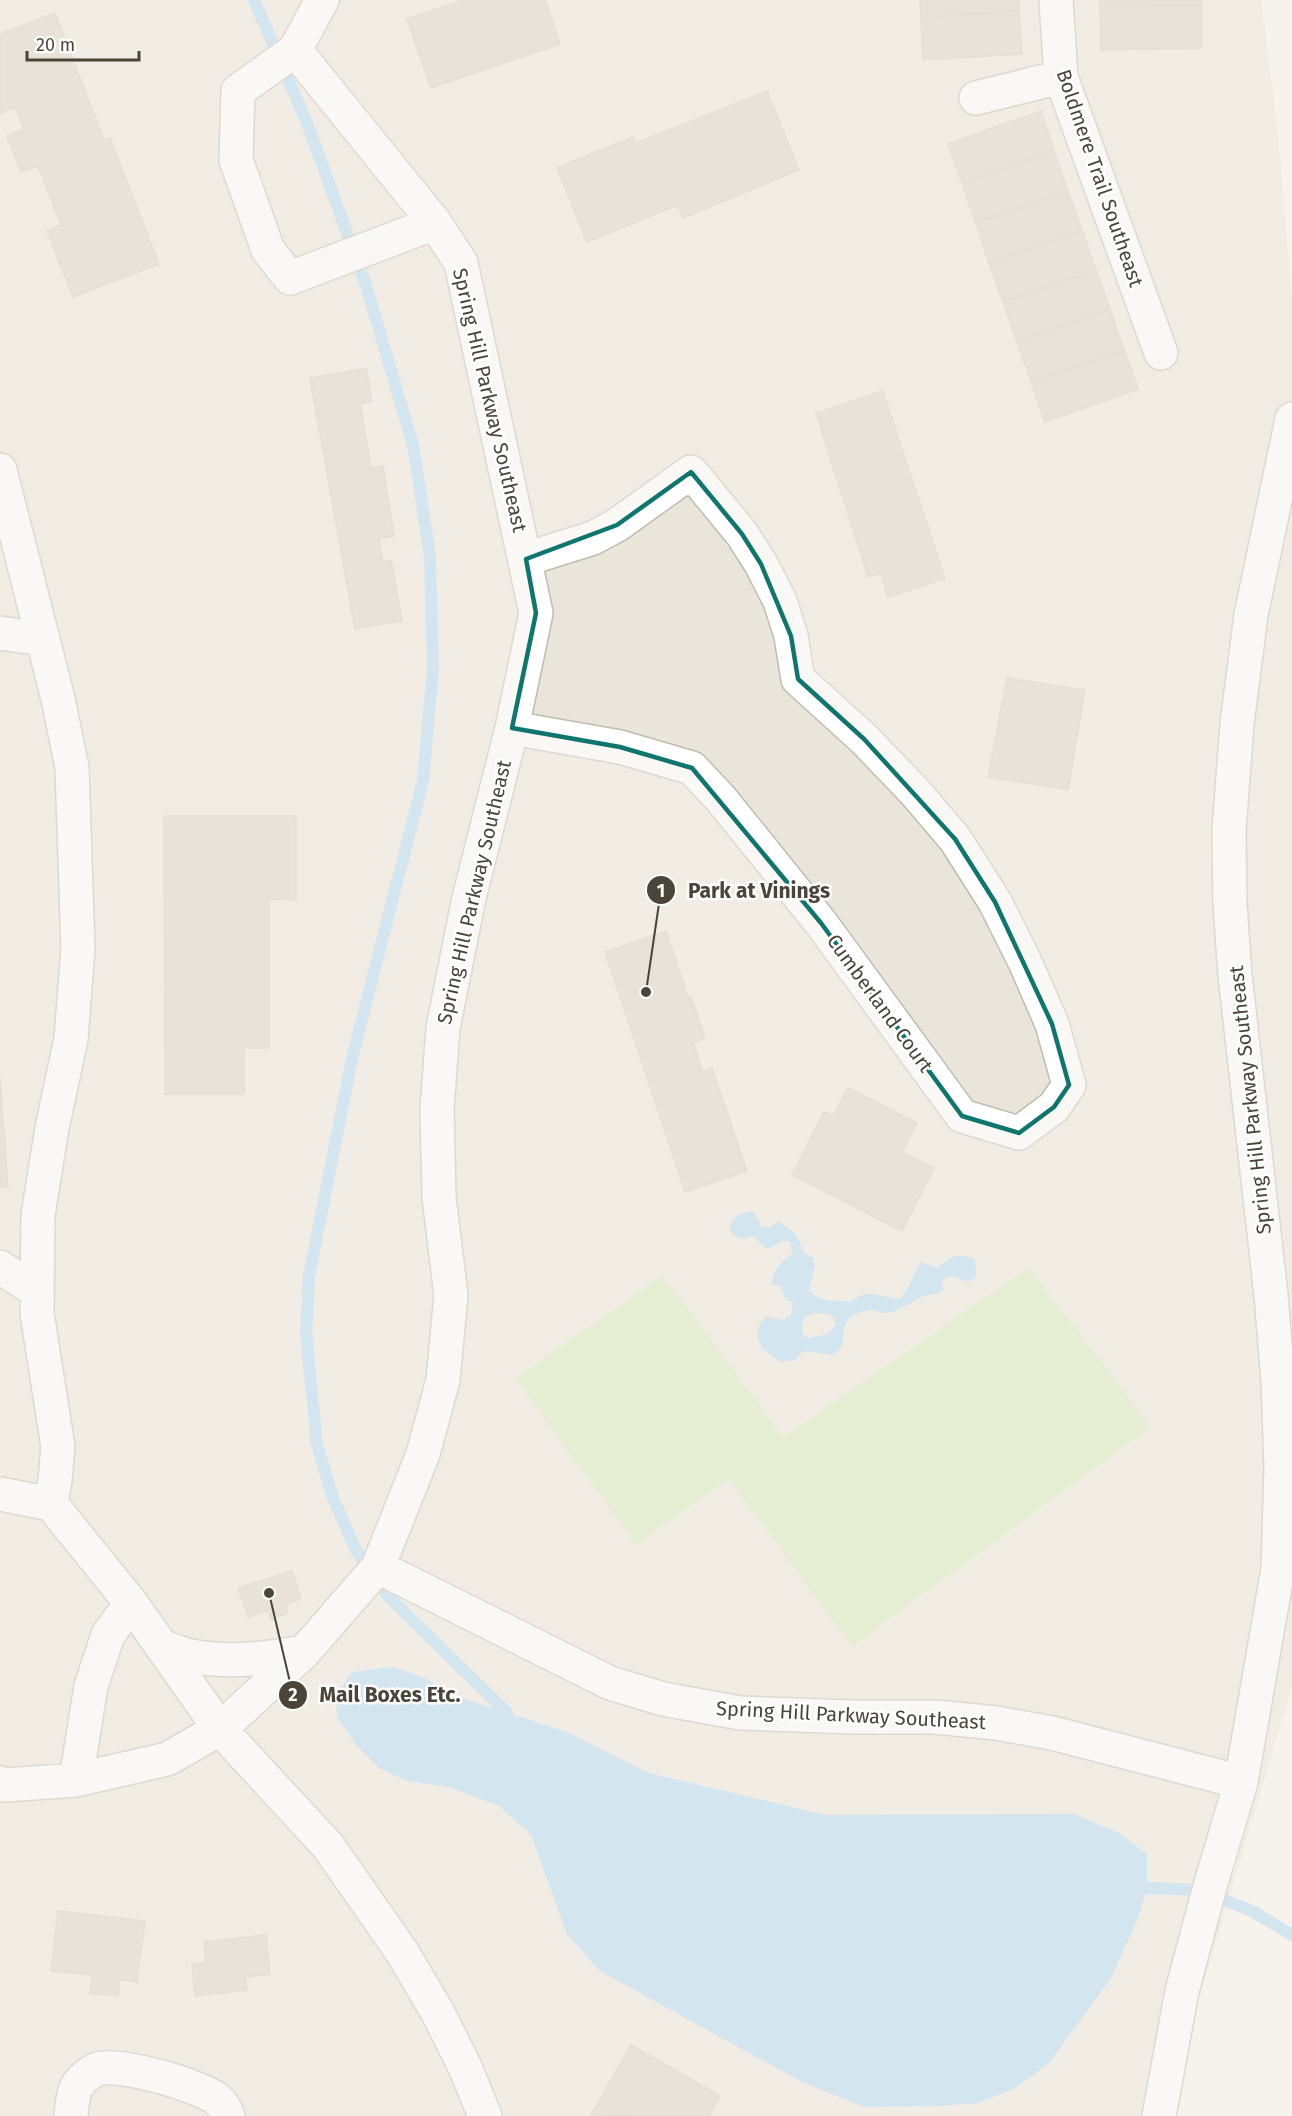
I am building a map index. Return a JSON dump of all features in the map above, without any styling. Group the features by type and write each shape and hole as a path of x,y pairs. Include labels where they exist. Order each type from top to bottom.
{"street":[{"path":"322,0 295,50 238,91 236,160 268,249 290,278 435,223"},
{"name":"Boldmere Trail Southeast","path":"1056,0 1061,77 1161,353"},
{"name":"Spring Hill Parkway Southeast","path":"0,1783 5,1785 76,1780 167,1759 220,1729 304,1652 378,1567 423,1454 443,1380 451,1295 439,1197 437,1109 443,1028 469,898 512,728 536,614 461,263 435,223 295,50"},
{"path":"976,98 1061,77"},
{"name":"Spring Hill Parkway Southeast","path":"1159,2116 1182,1991 1241,1782 1278,1569 1281,1468 1278,1381 1271,1295 1235,975 1230,904 1229,830 1237,724 1251,615 1292,418"},
{"path":"0,470 58,699 72,767 78,949 71,1039 52,1128 38,1215 37,1313 58,1447 56,1480 51,1504"},
{"name":"Cumberland Court","path":"512,728 620,747 692,768 721,799 821,923 962,1116 1019,1133 1054,1107 1069,1085 1052,1024 995,902 955,839 915,792 864,739 798,679 791,636 780,601 742,534 690,472 617,525 593,538 526,560"},
{"path":"0,633 43,639"},
{"path":"0,1267 37,1291"},
{"path":"0,1494 51,1504 131,1603 220,1729 328,1846 402,1952 438,2013 465,2067 485,2116"},
{"name":"Spring Hill Parkway Southeast","path":"378,1567 610,1683 663,1699 740,1713 936,1717 996,1723 1052,1733 1241,1782"},
{"path":"76,1780 91,1686 108,1635 131,1603"},
{"path":"161,1646 196,1657 233,1659 271,1658 304,1652"},
{"path":"70,2116 74,2089 86,2076 98,2068 127,2069 187,2084 218,2100 228,2116"}],"highlighted area":[{"path":"691,472 742,534 761,564 791,636 798,679 864,739 955,839 995,902 1052,1024 1069,1085 1054,1107 1019,1133 962,1116 821,923 692,768 620,747 512,728 536,613 526,559 617,525"}],"shaded area":[{"path":"0,0 1261,0 1277,124 1292,298 1292,1687 1164,2116 0,2116"}],"green space":[{"path":"1029,1267 1151,1427 852,1647 729,1479 636,1545 515,1378 663,1275 783,1437"}],"water":[{"path":"753,1211 762,1227 770,1227 779,1221 795,1234 804,1252 813,1258 815,1267 809,1290 824,1300 851,1302 869,1294 900,1299 921,1262 938,1268 955,1256 975,1259 976,1276 971,1281 952,1276 943,1279 944,1290 888,1313 867,1310 856,1314 845,1324 842,1345 832,1355 807,1351 794,1360 780,1362 762,1348 757,1336 760,1323 767,1317 784,1320 791,1314 793,1302 786,1300 781,1286 771,1285 778,1266 793,1253 790,1241 782,1241 768,1249 752,1236 743,1239 733,1235 729,1226 731,1222 739,1215","holes":["814,1313 829,1314 835,1319 835,1325 828,1334 808,1338 804,1336 801,1328 804,1318"]},
{"path":"392,1667 425,1678 452,1695 567,1732 649,1773 824,1815 1074,1814 1119,1833 1147,1854 1147,1888 1138,1918 1112,1976 1050,2062 1017,2087 978,2103 864,2107 800,2081 600,1971 567,1934 531,1835 499,1806 449,1787 407,1781 379,1768 356,1745 337,1717 336,1694 352,1672"}],"building":[{"path":"463,0 545,0 560,44 431,88 407,19"},
{"path":"920,0 1019,0 1019,11 921,17"},
{"path":"1100,0 1201,0 1201,6 1100,7"},
{"path":"1201,6 1201,48 1101,50 1100,7"},
{"path":"1019,11 1022,54 923,60 921,17"},
{"path":"55,13 104,140 110,138 159,264 73,297 47,231 61,225 38,166 21,172 7,136 24,129 15,107 1,113 0,111 0,34"},
{"path":"767,91 799,170 683,218 678,205 587,242 557,168 633,137 636,143"},
{"path":"1041,111 1054,151 962,183 948,144"},
{"path":"1054,151 1068,191 976,223 962,183"},
{"path":"1068,191 1082,230 989,263 976,223"},
{"path":"1082,230 1096,270 1003,302 989,263"},
{"path":"1096,270 1110,309 1017,342 1003,302"},
{"path":"1110,309 1124,350 1031,382 1017,342"},
{"path":"1124,350 1138,389 1045,422 1031,382"},
{"path":"366,368 372,401 360,404 371,468 383,466 394,536 379,538 383,562 391,560 402,621 355,629 310,378"},
{"path":"883,391 945,579 888,597 881,573 868,577 816,413"},
{"path":"1007,678 1085,690 1068,790 988,777"},
{"path":"164,816 296,816 296,900 269,899 269,1048 244,1048 244,1094 165,1094"},
{"path":"666,931 688,997 691,996 705,1038 693,1042 703,1072 712,1068 747,1171 685,1192 605,952"},
{"path":"0,1078 8,1187 0,1188"},
{"path":"848,1088 917,1123 902,1152 934,1168 902,1231 792,1175 824,1112 833,1116"},
{"path":"292,1571 301,1599 286,1604 288,1613 271,1620 268,1610 248,1617 238,1588"},
{"path":"58,1911 145,1921 137,1982 120,1980 118,1996 90,1993 92,1975 51,1971"},
{"path":"266,1935 270,1974 245,1977 247,1990 195,1996 192,1964 206,1962 204,1942"},
{"path":"631,2045 720,2096 709,2116 591,2115"}],"waterway":[{"path":"254,0 307,123 365,282 413,445 430,556 433,669 423,781 353,1054 309,1276 306,1332 317,1444 333,1498 356,1550 388,1596 507,1713"},
{"path":"1147,1888 1200,1890 1252,1911 1292,1935"}],"place":[{"name":"Park at Vinings","path":"646,992"},
{"name":"Mail Boxes Etc.","path":"269,1593"}]}
